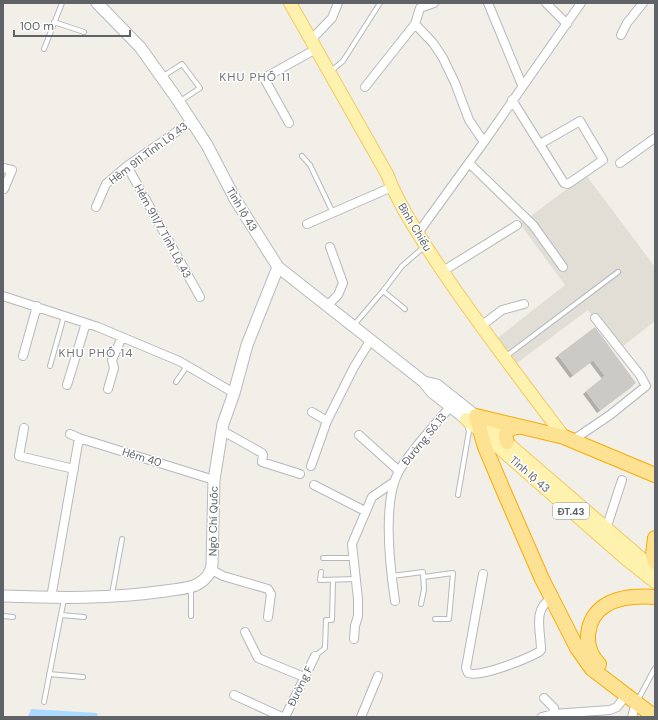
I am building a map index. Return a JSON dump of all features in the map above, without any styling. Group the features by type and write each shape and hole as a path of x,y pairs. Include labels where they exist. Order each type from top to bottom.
{"highway":[{"name":"ĐT.43","path":"479,425 488,417 518,427 569,439 655,475"},
{"path":"479,425 501,486 552,598 577,648 592,669 655,708"},
{"path":"479,425 578,637 586,647 590,649"},
{"path":"507,442 505,436 506,432 510,428 518,427"},
{"path":"655,538 653,555 655,562"},
{"path":"654,717 633,695 595,660 590,649 588,639 591,623 606,604 629,598 655,597"}],"main road":[{"name":"Bình Chiểu","path":"290,3 387,174 392,187 418,233 481,326 546,412 569,439"},
{"name":"Tỉnh lộ 43","path":"102,5 140,47 192,121 207,145 235,199 278,267 352,327 424,382 432,392 450,407 507,442 655,570"},
{"name":"Ngô Chí Quốc","path":"3,596 64,599 146,594 197,584 212,570 214,480 221,430 234,393 247,345 278,267"},
{"name":"Tỉnh lộ 43","path":"424,382 437,385 627,560 655,582"},
{"path":"535,431 543,423 546,412"}],"street":[{"path":"289,123 264,78 313,44 332,18 338,3"},
{"path":"365,87 415,24 420,8 434,3"},
{"path":"488,3 522,85"},
{"path":"546,3 567,24"},
{"path":"418,233 484,142 522,85 581,3"},
{"path":"621,35 627,23 643,3"},
{"path":"415,24 433,43 443,58 455,83 469,120 484,142"},
{"path":"512,100 564,183 568,184 603,160 580,121 540,144"},
{"name":"Hẻm 911 Tỉnh Lộ 43","path":"96,207 106,184 127,166 192,121"},
{"path":"620,163 655,138"},
{"path":"469,163 533,224 564,267"},
{"name":"Hẻm 911/7 Tỉnh Lộ 43","path":"127,166 200,297"},
{"path":"3,168 12,170 4,189"},
{"path":"307,224 392,187"},
{"path":"443,271 516,226"},
{"path":"327,306 338,295 343,283 330,247"},
{"path":"3,296 37,306 122,337 187,366 234,393"},
{"path":"481,326 502,310 524,304"},
{"path":"23,356 37,306"},
{"path":"569,439 610,415 646,386 640,375 595,318"},
{"path":"67,385 86,323"},
{"path":"108,389 114,368 112,360 122,337"},
{"path":"311,466 327,421 351,373 370,341"},
{"name":"Đường Số 13","path":"395,601 391,576 388,523 394,482 399,471 450,407"},
{"path":"312,412 327,421"},
{"path":"24,428 18,456 74,469"},
{"path":"221,430 262,453 264,455 262,462 300,474"},
{"name":"Hẻm 40","path":"70,434 214,480"},
{"path":"359,435 399,471"},
{"path":"51,598 79,438"},
{"path":"606,529 622,480"},
{"path":"354,639 355,626 358,616 357,579 352,544 372,497 394,482"},
{"path":"314,485 365,511"},
{"path":"212,570 223,576 268,589 271,594 268,616"},
{"path":"482,574 466,668 468,673 484,672 540,652 539,610 543,603 552,598"},
{"path":"244,632 258,658 304,677"},
{"name":"Đường F","path":"285,717 315,656"},
{"path":"361,717 378,676"},
{"path":"234,695 282,717"},
{"path":"542,717 553,714 610,710 617,707 633,695"},
{"path":"632,717 633,695"},
{"path":"544,698 554,708 553,714"}],"lane":[{"path":"44,49 62,3"},
{"path":"330,73 343,61 380,3"},
{"path":"54,22 84,32"},
{"path":"162,77 182,64 200,88 179,102"},
{"path":"302,156 310,165 333,213"},
{"path":"352,327 402,266 426,245"},
{"path":"504,357 618,272"},
{"path":"383,290 405,309"},
{"path":"50,366 64,316"},
{"path":"176,382 187,366"},
{"path":"458,495 469,431 479,425"},
{"path":"112,597 122,539"},
{"path":"323,558 353,558"},
{"path":"321,572 320,580 333,581 357,579"},
{"path":"391,576 423,572 424,590 421,604"},
{"path":"423,576 453,573 449,620 435,619"},
{"path":"315,656 325,648 326,620 332,620 333,581"},
{"path":"191,586 191,616"},
{"path":"44,702 64,599"},
{"path":"61,615 84,617"},
{"path":"3,616 13,617"},
{"path":"633,695 655,668"},
{"path":"49,674 82,677"}],"shaded area":[{"path":"586,175 655,267 655,321 618,350 588,310 513,366 495,340 565,285 520,224"}],"water":[{"path":"31,709 97,713 98,717 28,717"}],"building":[{"path":"595,327 636,383 600,410 586,391 605,376 593,360 573,375 558,355"}],"district":[{"name":"KHU PHỐ 11","path":"255,77"},
{"name":"KHU PHỐ 14","path":"96,353"}]}
